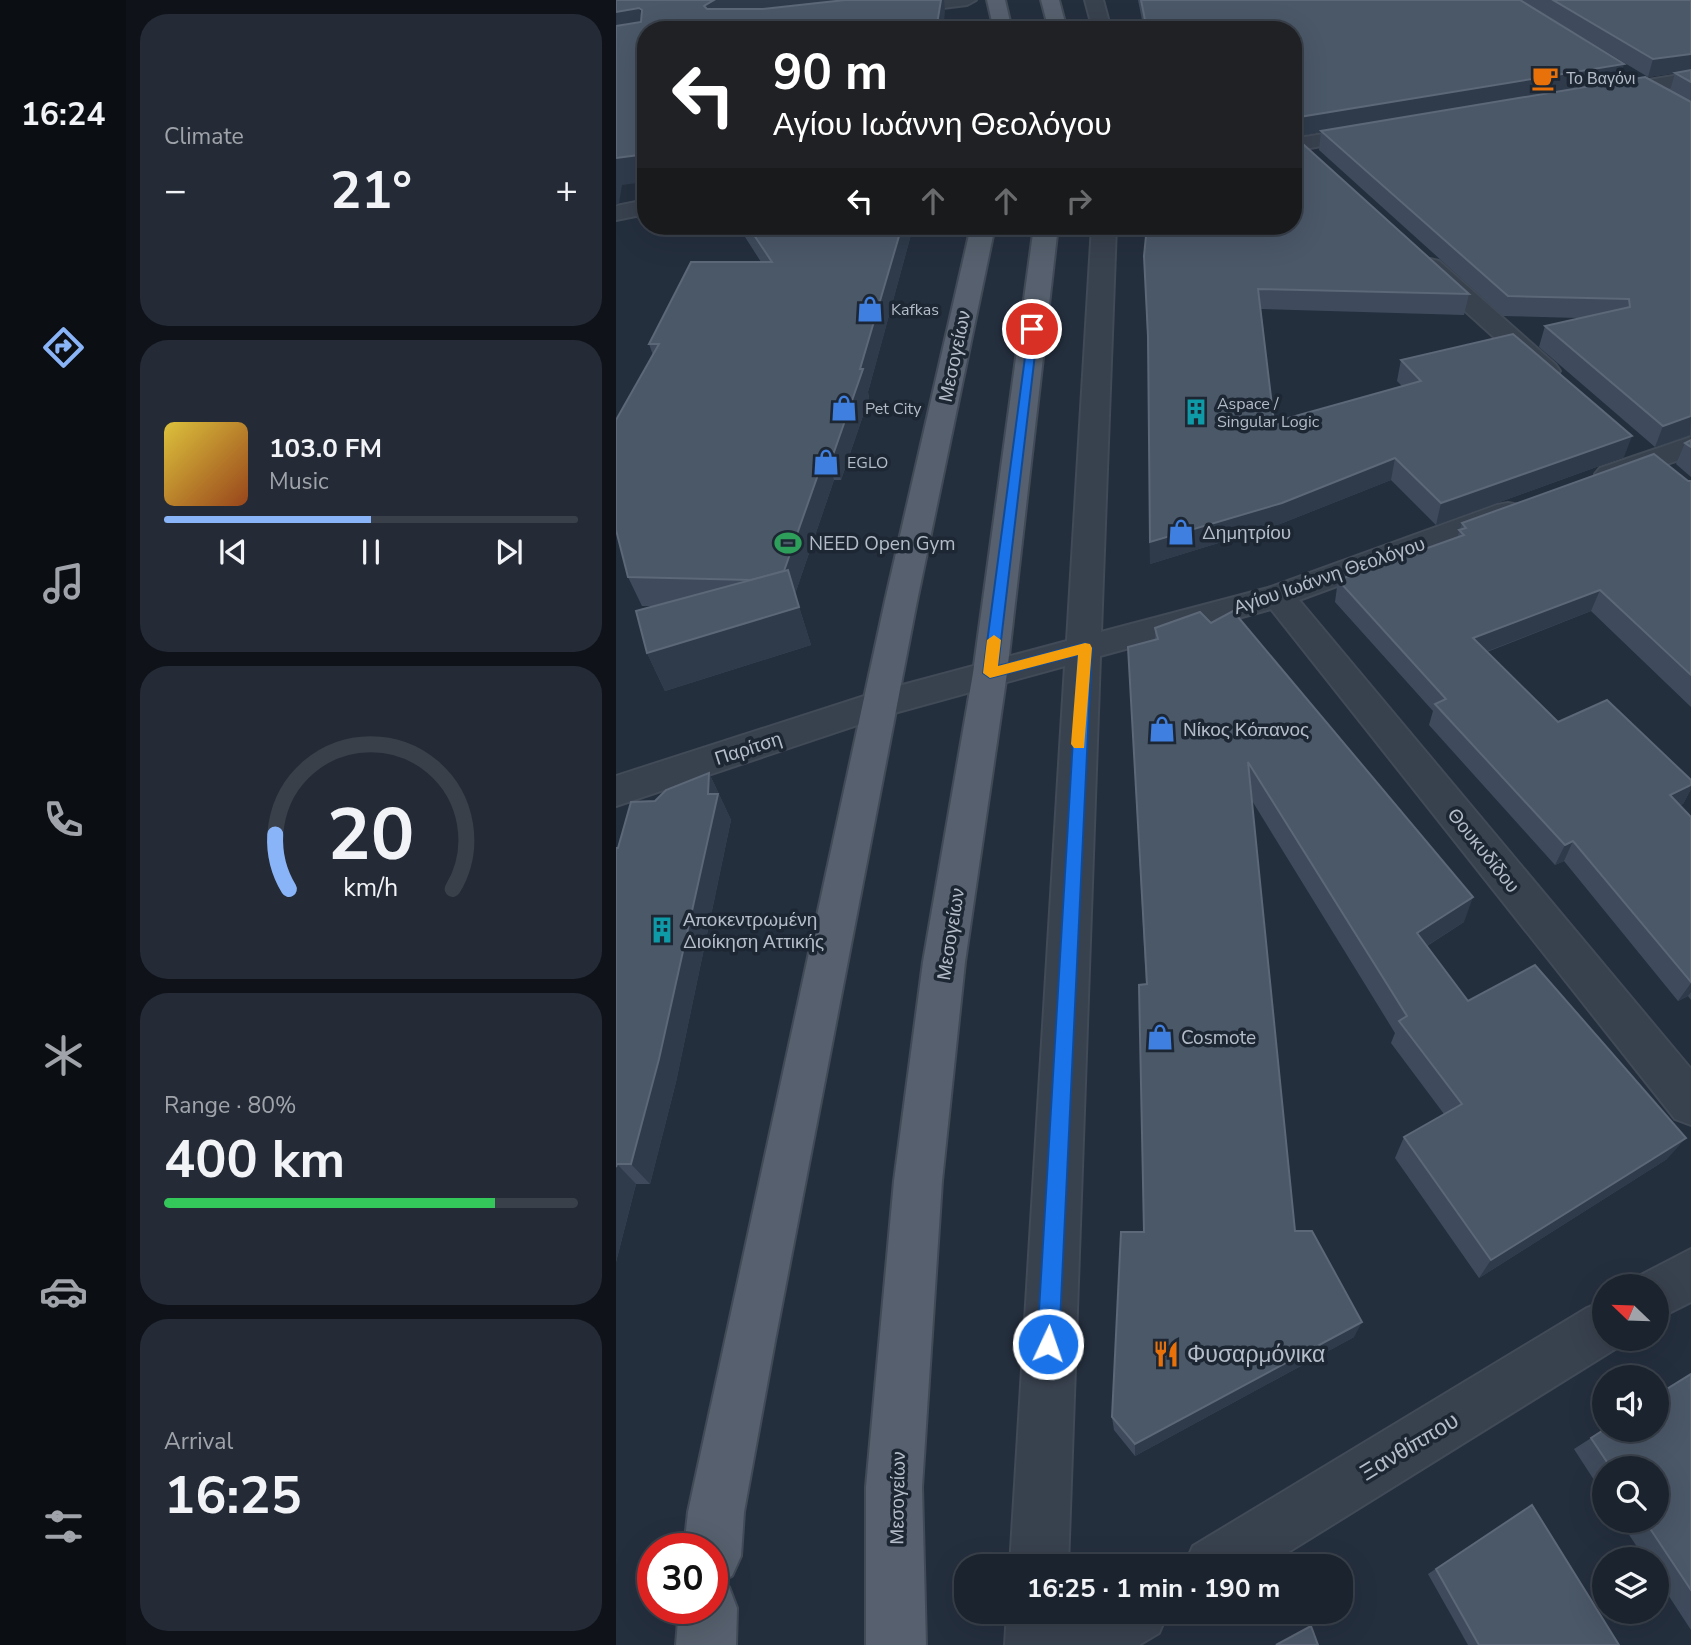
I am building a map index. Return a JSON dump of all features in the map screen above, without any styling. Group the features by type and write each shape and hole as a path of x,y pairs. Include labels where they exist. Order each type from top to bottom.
{"main road":[{"path":"996,0 1001,21"},
{"path":"1050,0 1056,21"},
{"name":"Μεσογείων","path":"714,1533 723,1473 880,704 981,235"},
{"name":"Μεσογείων","path":"897,1645 894,1487 918,1181 944,962 990,673 1045,235"},
{"path":"706,1645 707,1624"}],"street":[{"path":"879,11 967,0"},
{"path":"1094,0 1100,21"},
{"path":"1620,73 1668,102"},
{"path":"1591,96 1691,79"},
{"path":"1302,143 1390,129"},
{"path":"1302,150 1317,162"},
{"path":"616,213 637,209"},
{"path":"1039,1554 1104,235"},
{"path":"1415,252 1566,388"},
{"path":"1584,484 1691,446"},
{"name":"Αγίου Ιωάννη Θεολόγου","path":"880,704 1278,596 1533,502"},
{"name":"Θουκυδίδου","path":"1278,596 1691,1104"},
{"name":"Παρίτση","path":"616,791 880,704"},
{"path":"1670,1286 1691,1274"},
{"name":"Ξανθίππου","path":"1233,1554 1592,1334"},
{"path":"1035,1645 1036,1624"},
{"path":"1084,1645 1119,1624"}],"building":[{"path":"616,0 714,0 704,6 707,9 763,9 845,0 941,0 938,21 641,21 642,10 639,8 616,12"},
{"path":"1141,0 1520,0 1624,64 1302,117 1302,21 1145,21"},
{"path":"1553,0 1691,0 1691,54 1653,59"},
{"path":"637,23 637,155 616,158 616,26"},
{"path":"1691,70 1691,82 1675,73"},
{"path":"1645,77 1691,102 1691,416 1663,426 1545,326 1630,307 1629,299 1508,296 1321,131"},
{"path":"1302,143 1469,294 1258,289 1274,422 1421,381 1401,360 1513,334 1632,436 1441,503 1395,458 1282,503 1150,542 1148,336 1144,256 1146,235 1302,235"},
{"path":"754,235 899,235 860,369 863,369 834,452 826,452 784,571 751,580 628,577 616,530 616,420 659,344 649,344 691,262 772,262"},
{"path":"1654,454 1691,481 1691,675 1600,590 1473,638 1558,722 1607,700 1691,780 1691,785 1670,795 1691,817 1691,982 1573,841 1565,845 1435,704 1446,699 1338,580 1464,535 1459,530 1466,528 1462,523"},
{"path":"788,570 799,607 647,653 636,611"},
{"path":"1233,611 1473,897 1417,933 1468,1001 1535,965 1686,1138 1491,1260 1404,1137 1462,1104 1399,1021 1407,1016 1248,762 1295,1231 1312,1231 1362,1322 1135,1444 1112,1417 1121,1232 1144,1232 1139,985 1147,984 1128,647 1158,639 1155,628 1200,612 1211,623"},
{"path":"709,773 708,794 718,794 659,1059 631,1164 617,1164 616,1167 616,848 631,802 655,801 666,790"},
{"path":"1691,1374 1691,1590 1669,1557 1669,1547 1662,1547 1653,1533 1669,1533 1669,1456 1603,1456 1594,1442 1669,1442 1669,1388"},
{"path":"1532,1505 1592,1602 1592,1624 1606,1624 1619,1645 1479,1645 1436,1569"},
{"path":"1311,1626 1318,1645 1276,1645"}],"slow traffic":[{"path":"994,640 990,673 1085,648 1079,744"}],"place":[{"name":"Το Βαγόνι","path":"1545,78"},
{"name":"Kafkas","path":"870,309"},
{"name":"Pet City","path":"844,408"},
{"name":"Aspace / Singular Logic","path":"1196,412"},
{"name":"EGLO","path":"826,462"},
{"name":"Δημητρίου","path":"1181,532"},
{"name":"NEED Open Gym","path":"788,543"},
{"name":"Νίκος Κόπανος","path":"1162,729"},
{"name":"Αποκεντρωμένη Διοίκηση Αττικής","path":"662,930"},
{"name":"Cosmote","path":"1160,1037"},
{"name":"Φυσαρμόνικα","path":"1166,1354"}],"route":[{"path":"1032,329 990,673 1085,648 1048,1344"}]}
